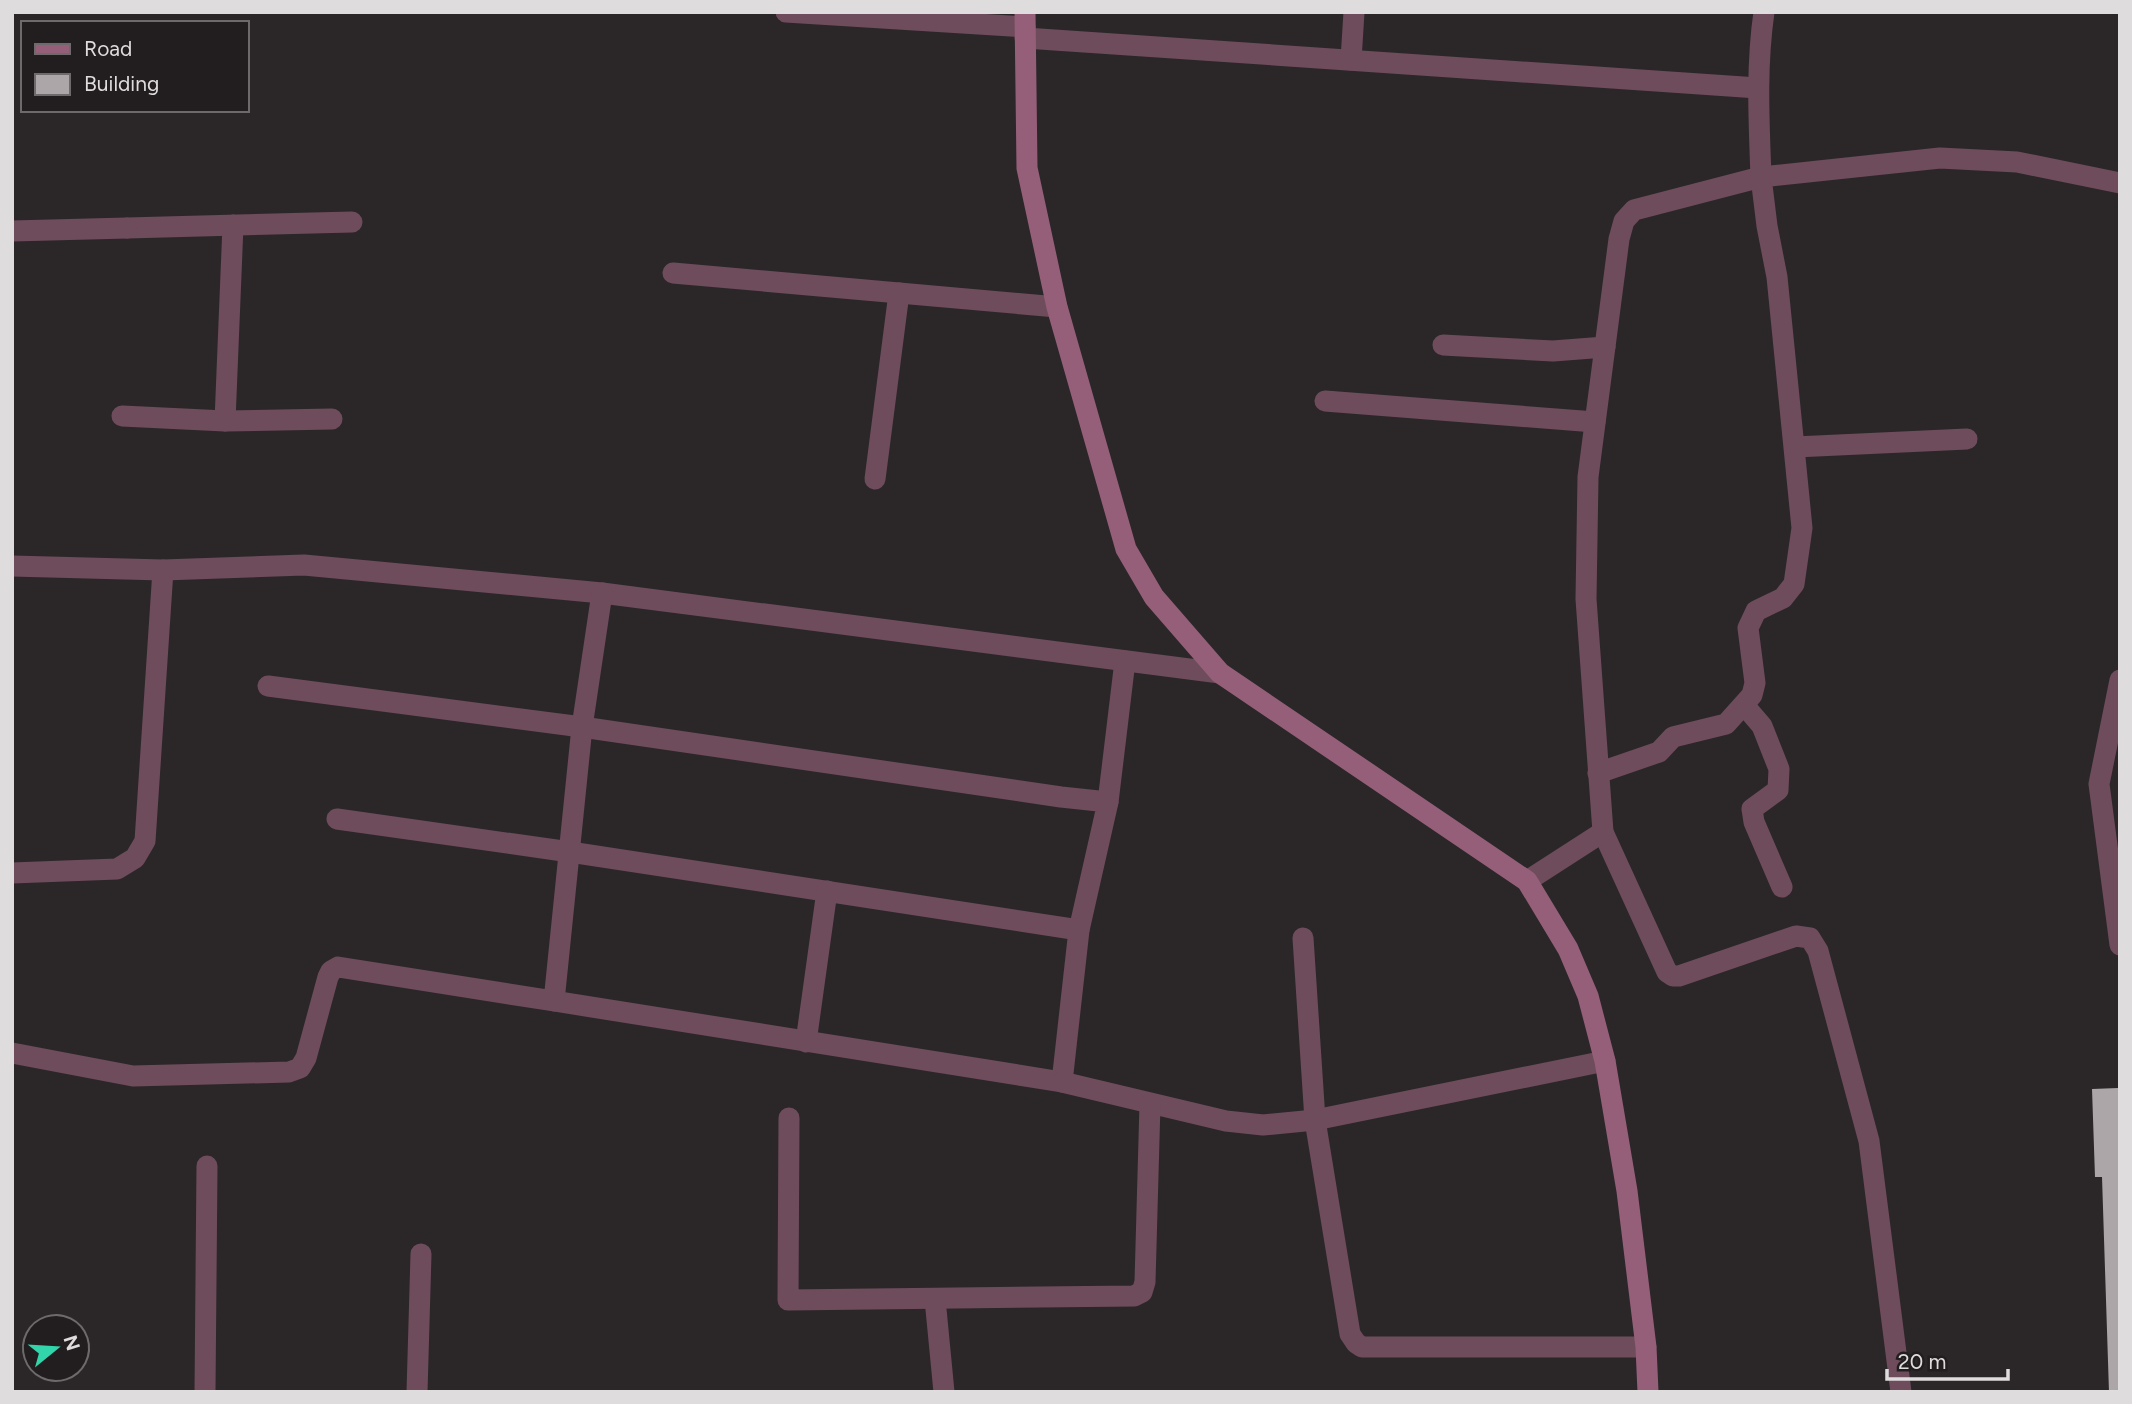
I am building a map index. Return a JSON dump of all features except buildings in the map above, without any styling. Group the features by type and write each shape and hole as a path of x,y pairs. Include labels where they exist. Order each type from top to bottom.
{"street":[{"path":"786,12 1025,25 1351,60 1758,88"},
{"path":"1351,60 1354,12"},
{"path":"1598,774 1659,752 1674,737 1726,724 1752,695 1755,683 1748,628 1756,611 1783,598 1794,584 1802,528 1777,277 1761,177 1758,88 1760,41 1765,12"},
{"path":"1025,25 1027,168 1057,307 1126,549 1154,597 1220,673 1527,881 1568,949 1588,996 1605,1061 1627,1191 1646,1347 1648,1392"},
{"path":"1901,1392 1869,1141 1818,951 1810,938 1796,936 1673,976 1667,972 1603,832 1586,599 1588,477 1619,239 1624,221 1634,210 1761,177 1940,158 2017,162 2120,183"},
{"path":"12,231 352,222"},
{"path":"225,421 233,225"},
{"path":"673,273 1057,307"},
{"path":"875,479 899,293"},
{"path":"1443,345 1553,351 1605,347"},
{"path":"1325,401 1595,422"},
{"path":"122,416 225,421 332,419"},
{"path":"1795,447 1967,439"},
{"path":"12,566 163,570 304,565 602,593 1220,673"},
{"path":"12,873 117,869 135,858 145,841 163,570"},
{"path":"554,1002 582,727 602,593"},
{"path":"1062,1082 1079,930 1108,802 1125,661"},
{"path":"2120,680 2099,784 2120,945"},
{"path":"268,686 582,727 1108,802"},
{"path":"1744,705 1762,726 1779,769 1778,790 1752,809 1754,821 1782,887"},
{"path":"337,819 1079,930"},
{"path":"1527,881 1603,832"},
{"path":"806,1042 827,891"},
{"path":"1303,938 1315,1120 1350,1334 1356,1343 1362,1347 1646,1347"},
{"path":"12,1053 133,1076 289,1072 300,1068 306,1058 328,977 331,971 338,967 1062,1082 1226,1121 1263,1125 1315,1120 1605,1061"},
{"path":"789,1118 788,1300 1134,1296 1142,1292 1145,1282 1150,1104"},
{"path":"205,1392 207,1167"},
{"path":"416,1392 421,1254"},
{"path":"934,1299 944,1392"}]}
